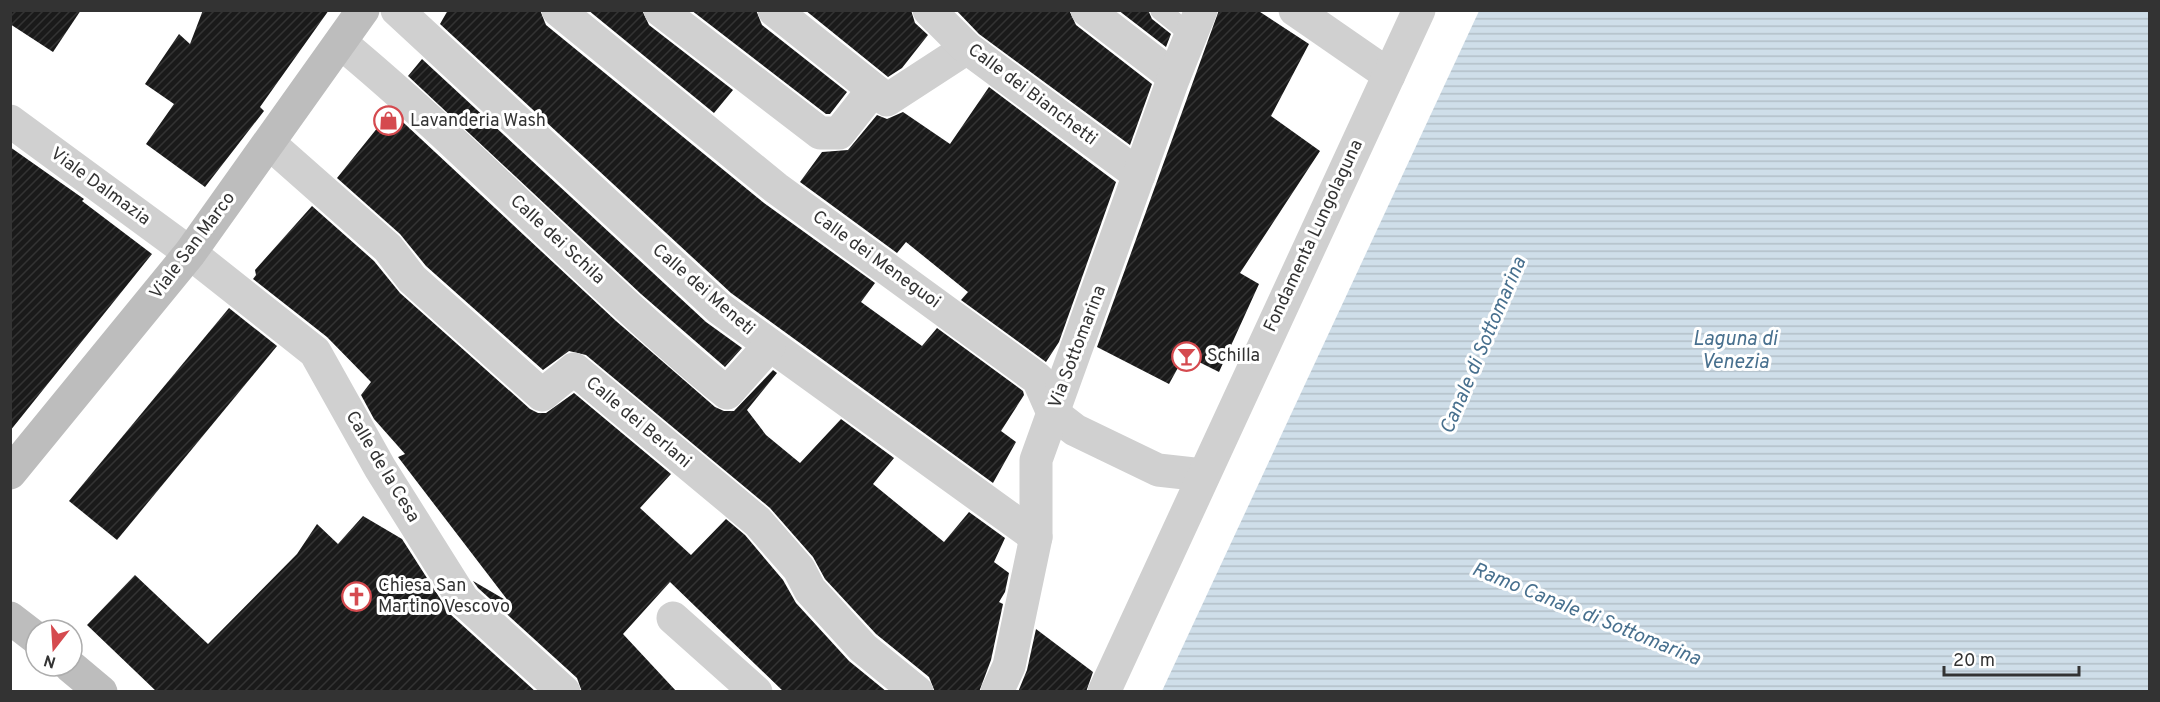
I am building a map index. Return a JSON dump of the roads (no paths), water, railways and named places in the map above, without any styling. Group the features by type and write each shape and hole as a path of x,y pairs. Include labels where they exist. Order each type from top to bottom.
{"street":[{"name":"Viale San Marco","path":"10,473 190,253 363,10"},
{"name":"Calle dei Meneti","path":"397,10 719,308 809,376 1036,537"},
{"name":"Calle dei Meneguoi","path":"558,10 776,188 1038,379 1053,413 1074,430 1158,470 1203,475"},
{"path":"660,10 820,133 839,134 873,90"},
{"path":"774,10 886,100 967,48"},
{"name":"Calle dei Bianchetti","path":"928,10 967,48 1139,175"},
{"path":"1087,10 1174,77"},
{"path":"1295,10 1389,75"},
{"name":"Fondamenta Lungolaguna","path":"1104,692 1419,10"},
{"name":"Via Sottomarina","path":"997,692 1009,666 1036,537 1036,460 1108,267 1174,77 1196,23"},
{"name":"Calle dei Schila","path":"340,43 408,99 668,345 727,393 769,346"},
{"name":"Viale Dalmazia","path":"10,120 190,253"},
{"name":"Calle dei Berlani","path":"269,143 388,248 412,279 542,395 574,369 758,522 799,569 810,590 863,648 917,692"},
{"name":"Calle de la Cesa","path":"190,253 315,352 380,468 463,600 564,692"},
{"path":"10,618 24,629"},
{"path":"673,618 756,692"},
{"path":"84,678 101,692"}],"lane":[{"path":"1160,10 1196,23"}],"water":[{"name":"Laguna di Venezia","path":"1479,11 2149,11 2149,691 1162,691"}],"place":[{"name":"Lavanderia Wash","path":"389,121"},
{"name":"Schilla","path":"1186,356"},
{"name":"Chiesa San Martino Vescovo","path":"357,596"}],"water label":[{"name":"Canale di Sottomarina","path":"1484,346"},
{"name":"Ramo Canale di Sottomarina","path":"1586,615"}]}
